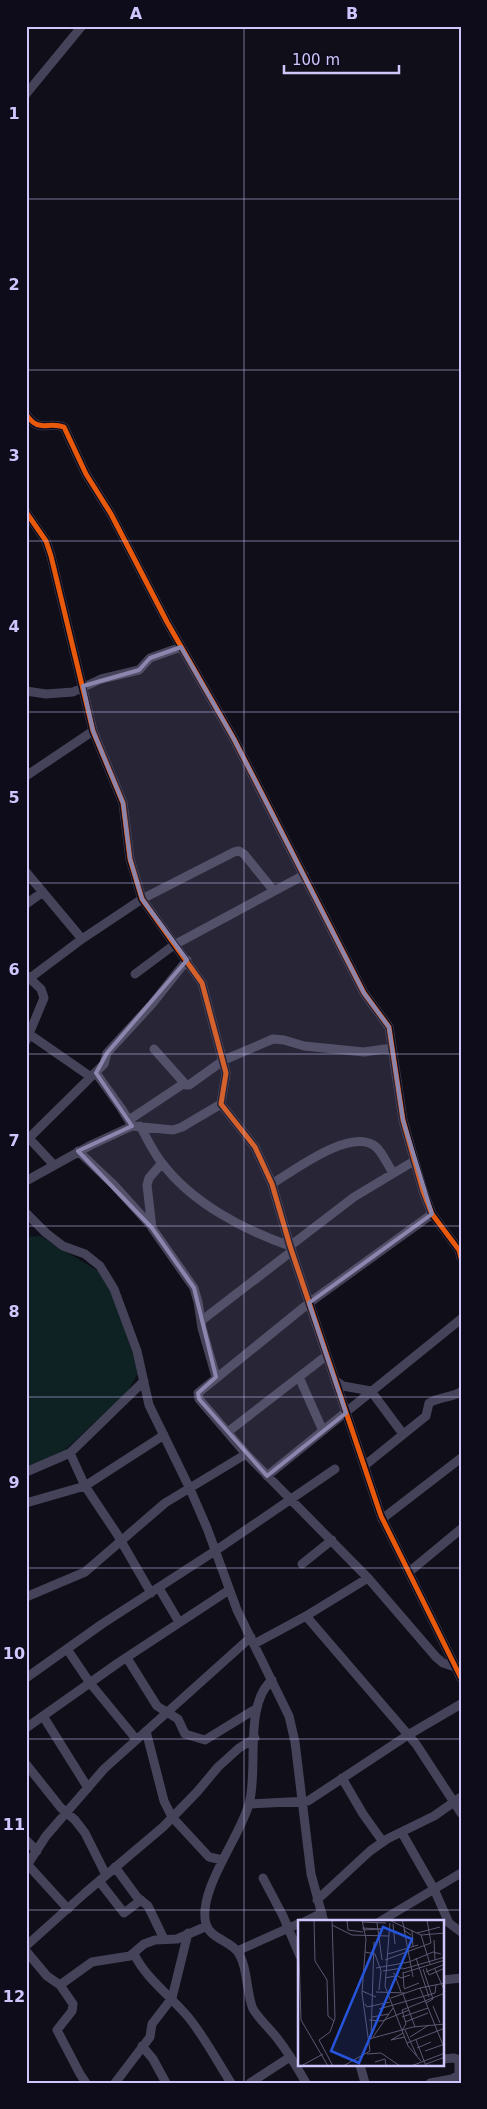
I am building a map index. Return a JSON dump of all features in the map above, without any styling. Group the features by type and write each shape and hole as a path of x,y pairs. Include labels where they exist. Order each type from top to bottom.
{"street":[{"path":"26,94 82,26"},
{"path":"26,414 31,422 40,427 57,425 64,427 86,474 111,514 181,647 234,739 364,993 389,1028 403,1120 423,1190 432,1214 459,1250 461,1258"},
{"path":"26,512 46,541 51,556 93,731 123,803 130,858 142,899 202,983 206,1004 226,1072 221,1104 255,1147 272,1184 326,1356 382,1519 459,1671"},
{"path":"26,691 54,694 72,692 101,678 139,670 150,658 181,647"},
{"path":"26,776 93,731"},
{"path":"274,891 244,854 239,851 142,899 27,978 41,989 44,998 27,1038 93,1075 134,1124 162,1163 190,1194 246,1228 291,1248"},
{"path":"26,872 82,939"},
{"path":"135,974 174,945 304,875"},
{"path":"26,904 42,892"},
{"path":"53,1164 28,1136 104,1064 107,1053 152,1004 187,960"},
{"path":"26,1181 53,1164 134,1124 184,1084 189,1085 224,1060 273,1039 304,1046 364,1052 392,1048"},
{"path":"154,1049 184,1084"},
{"path":"134,1124 173,1130 182,1127 221,1104"},
{"path":"272,1184 325,1151 355,1143 368,1143 377,1148 394,1173"},
{"path":"78,1151 114,1185 152,1228 194,1288 200,1320 216,1377"},
{"path":"200,1320 354,1197 414,1161"},
{"path":"152,1228 147,1185 149,1178 162,1163"},
{"path":"26,1213 46,1233 63,1246 85,1254 100,1266 114,1289 137,1351 149,1405 190,1489 215,1551 228,1590 291,1723 311,1874 323,1918"},
{"path":"432,1214 310,1303 198,1393 199,1399 246,1454 368,1578 436,1657 443,1664 459,1671"},
{"path":"267,1476 346,1413 371,1390 461,1320"},
{"path":"228,1432 326,1356"},
{"path":"299,1377 323,1431"},
{"path":"334,1379 343,1386 371,1390 403,1434"},
{"path":"26,1472 70,1453 144,1382"},
{"path":"364,1466 426,1416 429,1403 438,1399 452,1397 461,1392"},
{"path":"27,1501 86,1486 164,1435"},
{"path":"70,1453 86,1486 151,1593"},
{"path":"26,1597 86,1572 120,1540 165,1503 246,1454"},
{"path":"382,1519 461,1458"},
{"path":"26,1678 102,1624 215,1551 334,1469"},
{"path":"409,1572 461,1529"},
{"path":"450,1538 461,1538"},
{"path":"302,1564 332,1540"},
{"path":"68,1909 27,1866 46,1836 66,1812 136,1739 253,1641 306,1616 368,1578"},
{"path":"159,1588 179,1622"},
{"path":"26,1728 228,1590"},
{"path":"306,1616 408,1735 457,1799 461,1813"},
{"path":"67,1649 90,1683 136,1739"},
{"path":"126,1658 157,1706 178,1720 185,1734 201,1740 210,1738 257,1708"},
{"path":"272,1680 263,1690 257,1708 250,1804 206,1899 205,1917 206,1926 216,1936 237,1951 254,2010 290,2057 298,2063"},
{"path":"250,1804 308,1801 408,1735 461,1704"},
{"path":"43,1716 88,1788"},
{"path":"146,1731 164,1801 172,1817 209,1857 223,1860"},
{"path":"26,1946 172,1817 218,1767 239,1748 255,1738"},
{"path":"26,1764 85,1833 102,1878 124,1913 141,1900"},
{"path":"342,1778 363,1814 383,1842"},
{"path":"317,1900 363,1856 383,1842 434,1816 457,1799"},
{"path":"402,1833 434,1889 446,1924 461,1932"},
{"path":"26,1840 37,1851"},
{"path":"115,1867 148,1906 164,1939"},
{"path":"382,1920 461,1873"},
{"path":"263,1878 298,1953"},
{"path":"237,1951 298,1925"},
{"path":"60,1985 92,1962 124,1958 134,1954 144,1944 164,1939 178,1939 206,1926"},
{"path":"115,2083 150,2037 152,2024 172,1998 188,1934"},
{"path":"26,1951 47,1976 60,1985 74,2008 57,2030 84,2082"},
{"path":"134,1954 147,1976 172,1998 207,2043 230,2083"},
{"path":"444,1980 461,1978"},
{"path":"142,2046 166,2083"},
{"path":"250,2083 290,2057"},
{"path":"430,2083 459,2076 459,2060 454,2058 444,2059"},
{"path":"360,2066 365,2083"},
{"path":"303,2067 306,2083"}],"highlighted area":[{"path":"181,647 234,739 364,993 389,1027 403,1120 432,1214 309,1303 346,1413 267,1476 199,1399 198,1393 216,1377 194,1288 152,1228 78,1151 132,1126 96,1073 107,1053 187,960 142,899 130,859 123,803 93,731 83,686 139,670 150,658"}],"green space":[{"path":"40,1236 98,1271 109,1285 139,1371 128,1391 64,1451 30,1467 26,1466 26,1237"}],"cycle path":[{"path":"26,414 35,424 64,427 86,474 111,514 167,622 234,739 364,993 389,1027 403,1120 423,1191 432,1214 459,1250 461,1258"},
{"path":"26,512 46,541 51,556 93,731 123,803 130,859 142,899 202,983 226,1073 221,1104 255,1147 272,1184 290,1246 381,1516 461,1678"}]}
